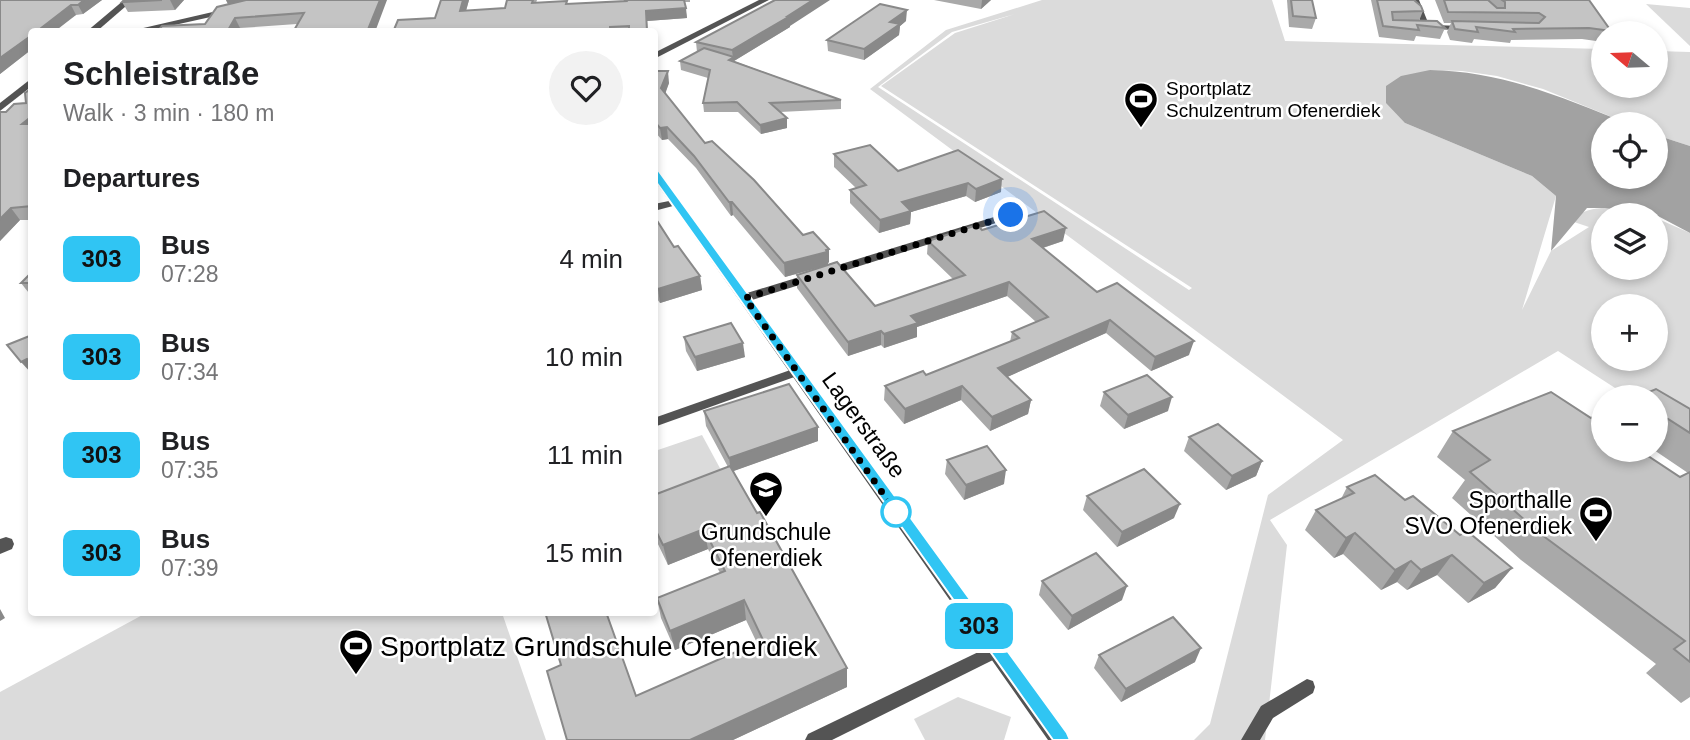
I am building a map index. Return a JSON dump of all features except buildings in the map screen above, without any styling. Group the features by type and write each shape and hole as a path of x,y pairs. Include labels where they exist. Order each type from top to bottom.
{"street":[{"path":"95,28 129,0"},
{"path":"658,55 765,0"},
{"path":"149,28 239,9"},
{"path":"4,110 28,85"},
{"name":"Lagerstraße","path":"658,177 1060,740"},
{"path":"658,207 677,202"},
{"path":"745,298 1011,215"}],"lane":[{"path":"1416,0 1426,27"},
{"path":"1415,27 1479,28"},
{"path":"658,422 796,372"},
{"path":"814,740 995,651"},
{"path":"1250,740 1267,712 1307,687"}],"shaded area":[{"path":"1042,0 1272,0 1285,41 1591,49 1591,98 1668,98 1668,51 1690,52 1690,146 1668,139 1668,112 1600,112 1543,89 1497,76 1462,71 1430,70 1405,123 1532,176 1556,196 1522,310 1551,251 1589,227 1568,220 1578,214 1591,209 1591,280 1668,280 1668,223 1690,233 1690,436 1668,411 1668,385 1610,385 1558,351 1270,520 1287,545 1265,740 1194,740 1210,724 1268,495 1343,440 870,89 946,30","holes":["1015,14 955,33 881,86 1192,288 1189,290 878,87 952,32"]},
{"path":"1646,4 1690,8 1690,46 1668,25 1668,21 1664,21"},
{"path":"1430,70 1482,75 1532,88 1598,112 1591,112 1591,189 1668,189 1668,139 1690,146 1690,233 1668,221 1668,203 1591,203 1591,208 1587,208 1551,251 1556,196 1532,176 1405,123 1386,103 1386,86 1401,76"},
{"path":"702,435 728,483 658,509 658,450"},
{"path":"141,616 503,616 546,740 0,740 0,692"},
{"path":"958,697 1011,717 1004,740 925,740 914,719"}],"bus line":[{"name":"303","path":"658,177 1060,740"}],"place":[{"name":"Sportplatz Schulzentrum Ofenerdiek","path":"1141,129"},
{"name":"Grundschule Ofenerdiek","path":"766,518"},
{"name":"Sporthalle SVO Ofenerdiek","path":"1596,543"},
{"name":"Sportplatz Grundschule Ofenerdiek","path":"356,676"}],"route":[{"path":"896,512 745,298 1011,215"}]}
